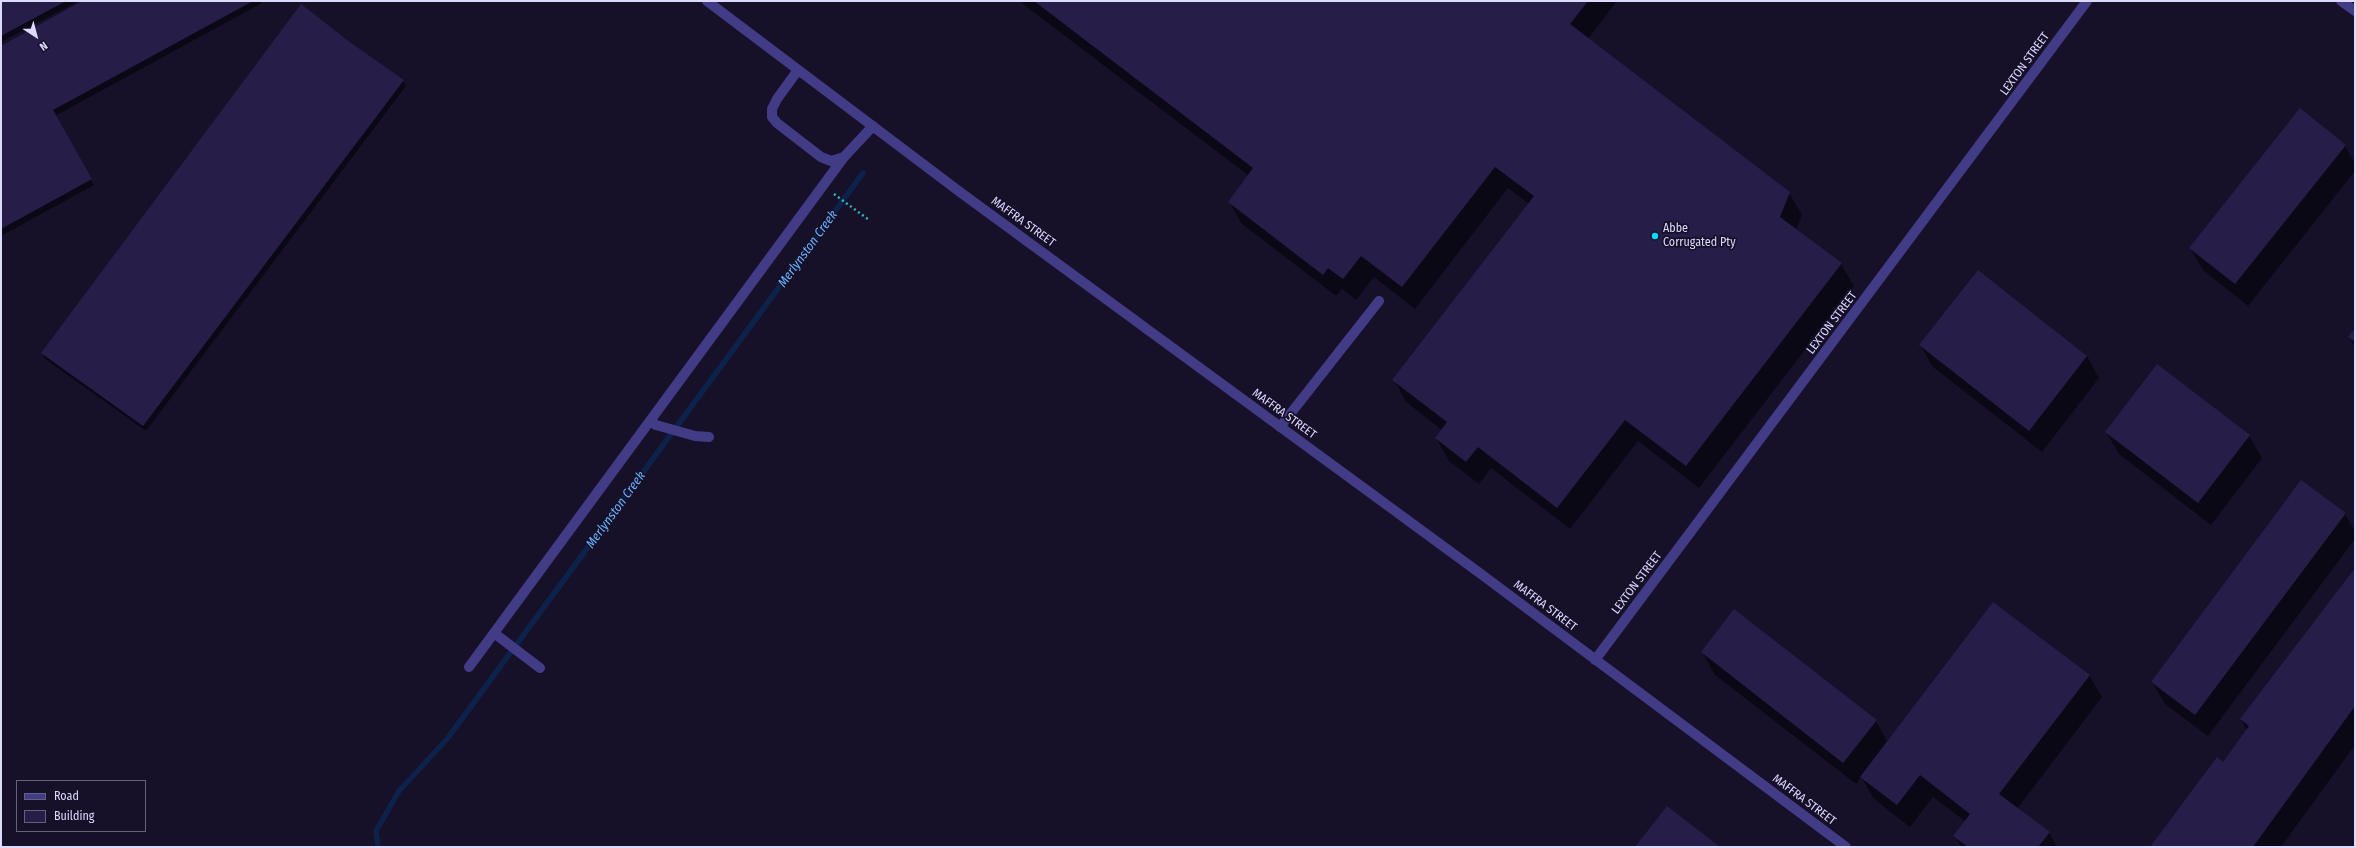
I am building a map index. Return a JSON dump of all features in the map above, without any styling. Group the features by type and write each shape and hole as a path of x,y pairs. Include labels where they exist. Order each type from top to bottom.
{"street":[{"name":"MAFFRA STREET","path":"707,1 873,126 1846,847"},
{"name":"LEXTON STREET","path":"1595,660 2087,1"},
{"path":"2341,1 2355,11"},
{"path":"798,70 777,99 772,109 772,117 777,123 821,157 831,161 844,157"},
{"path":"469,667 844,157 873,126"},
{"path":"1280,427 1379,301"},
{"path":"650,421 686,433 709,437"},
{"path":"494,633 540,668"}],"path":[{"path":"833,193 869,220"}],"building":[{"path":"1,1 66,1 1,36"},
{"path":"82,1 253,1 53,110 92,179 1,229 1,46"},
{"name":"Abbe Corrugated Pty","path":"1034,1 1588,1 1570,24 1790,192 1780,217 1842,263 1686,466 1625,420 1557,508 1478,447 1466,462 1435,438 1447,422 1392,380 1534,196 1495,167 1402,287 1361,256 1343,279 1328,268 1323,275 1228,202 1253,168"},
{"path":"301,4 351,43 404,80 143,426 41,353"},
{"path":"2300,108 2346,145 2235,284 2189,248"},
{"path":"1978,270 2087,356 2029,431 1919,345"},
{"path":"2355,328 2355,342 2348,337"},
{"path":"2157,364 2250,435 2198,503 2105,432"},
{"path":"2301,480 2346,513 2195,715 2151,682"},
{"path":"2355,568 2355,706 2253,847 2150,847 2217,757 2223,762 2249,726 2240,719"},
{"path":"1993,602 2090,675 1999,794 2050,832 2038,847 1968,847 1953,836 1970,814 1920,775 1897,805 1860,777"},
{"path":"1734,609 1877,720 1843,763 1701,652"},
{"path":"1667,806 1720,847 1635,847"}],"waterway":[{"name":"Merlynston Creek","path":"378,847 376,831 399,791 447,739 863,173"}],"place":[{"name":"Abbe Corrugated Pty","path":"1655,236"}]}
